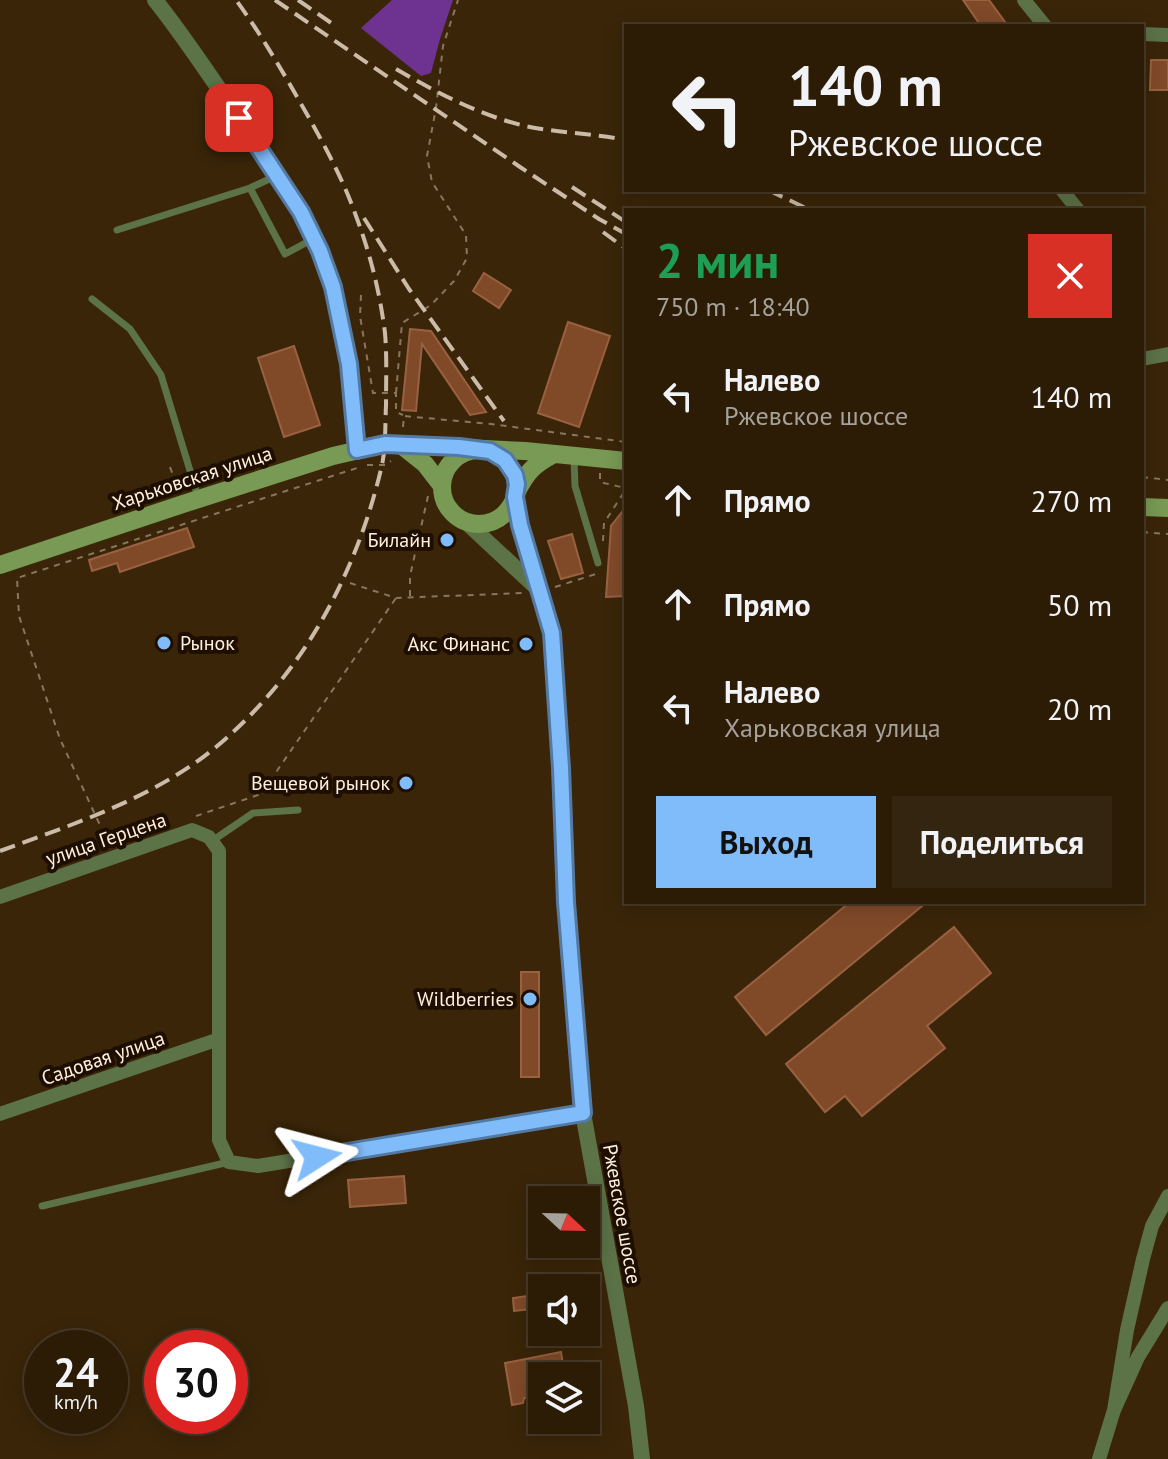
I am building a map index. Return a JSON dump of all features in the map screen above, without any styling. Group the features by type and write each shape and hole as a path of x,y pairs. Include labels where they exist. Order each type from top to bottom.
{"main road":[{"name":"Харьковская улица","path":"0,565 199,499 385,444 397,452 459,447 624,461"},
{"path":"516,495 515,475 511,467 498,454 481,449 471,450 454,460 443,476 442,486 448,508 466,522 486,524 504,515 516,495 529,470 554,454"},
{"path":"397,452 425,464 442,486"},
{"path":"1144,507 1168,508"}],"street":[{"path":"155,0 278,175 314,238 333,287 340,318 349,364 357,450"},
{"path":"1024,0 1043,24"},
{"path":"1144,34 1168,35"},
{"path":"1064,192 1076,208"},
{"path":"1144,359 1168,354"},
{"name":"Ржевское шоссе","path":"516,495 520,525 552,633 566,902 583,1113 636,1406 642,1459"},
{"path":"466,522 541,593"},
{"name":"улица Герцена","path":"0,897 192,830 209,837 216,846"},
{"path":"216,846 219,1140 229,1162 258,1166 583,1113"},
{"name":"Садовая улица","path":"0,1114 219,1039"},
{"path":"1114,1410 1143,1259 1152,1226 1168,1196"},
{"path":"1099,1459 1114,1410 1138,1357 1168,1308"}],"lane":[{"path":"117,230 250,188 278,175"},
{"path":"250,188 285,254 314,238"},
{"path":"92,299 130,329 161,375 199,499"},
{"path":"573,456 575,486 598,563"},
{"path":"216,846 253,813 298,810"},
{"path":"42,1206 229,1162"}],"path":[{"path":"404,416 396,412 402,323 431,305 454,281 467,258 466,235 432,182 427,156 443,46 458,0"},
{"path":"361,295 360,316 373,393 396,393"},
{"path":"108,846 55,725 19,616 17,578 364,465 385,465 397,452"},
{"path":"1144,477 1168,480"},
{"path":"1144,532 1168,534"},
{"path":"350,583 396,598 541,593"},
{"path":"191,818 261,794 396,598"}],"shaded area":[{"path":"392,0 453,0 431,73 421,76 361,28"}],"building":[{"path":"963,0 989,0 1007,24 980,24"},
{"path":"1151,60 1168,60 1168,90 1150,90"},
{"path":"484,273 511,290 499,308 473,291"},
{"path":"568,322 610,336 579,427 538,413"},
{"path":"410,329 431,331 486,412 470,415 422,344 416,411 402,410"},
{"path":"294,346 320,425 284,437 258,358"},
{"path":"624,510 624,596 606,597 611,526"},
{"path":"187,528 194,547 120,572 117,563 92,571 89,560"},
{"path":"572,534 583,573 561,579 548,541"},
{"path":"848,904 925,904 766,1035 735,997"},
{"path":"954,927 991,973 927,1026 945,1048 862,1116 845,1096 825,1112 786,1064"},
{"path":"521,972 539,972 539,1077 521,1077"},
{"path":"404,1176 406,1203 350,1207 348,1180"},
{"path":"528,1296 528,1310 514,1311 513,1298"},
{"path":"561,1352 563,1362 528,1362 528,1397 524,1398 523,1403 512,1405 505,1363"}],"railway":[{"path":"0,851 85,820 166,781 216,747 255,711 289,670 319,626 349,565 374,494 384,450 386,360 383,318 370,259 331,158 277,63 236,0"},
{"path":"275,0 520,167 624,233"},
{"path":"298,0 337,27"},
{"path":"396,69 457,102 505,120 534,128 624,140"},
{"path":"572,187 624,221"},
{"path":"772,192 806,208"},
{"path":"364,218 409,289 504,421"},
{"path":"603,232 624,248"}],"place":[{"name":"Билайн","path":"447,540"},
{"name":"Рынок","path":"164,643"},
{"name":"Акс Финанс","path":"526,644"},
{"name":"Вещевой рынок","path":"406,783"},
{"name":"Wildberries","path":"530,999"}],"route":[{"path":"239,118 301,212 333,287 349,364 357,450 385,444 459,447 490,451 505,460 515,475 520,525 552,633 566,902 583,1113 317,1157"}]}
